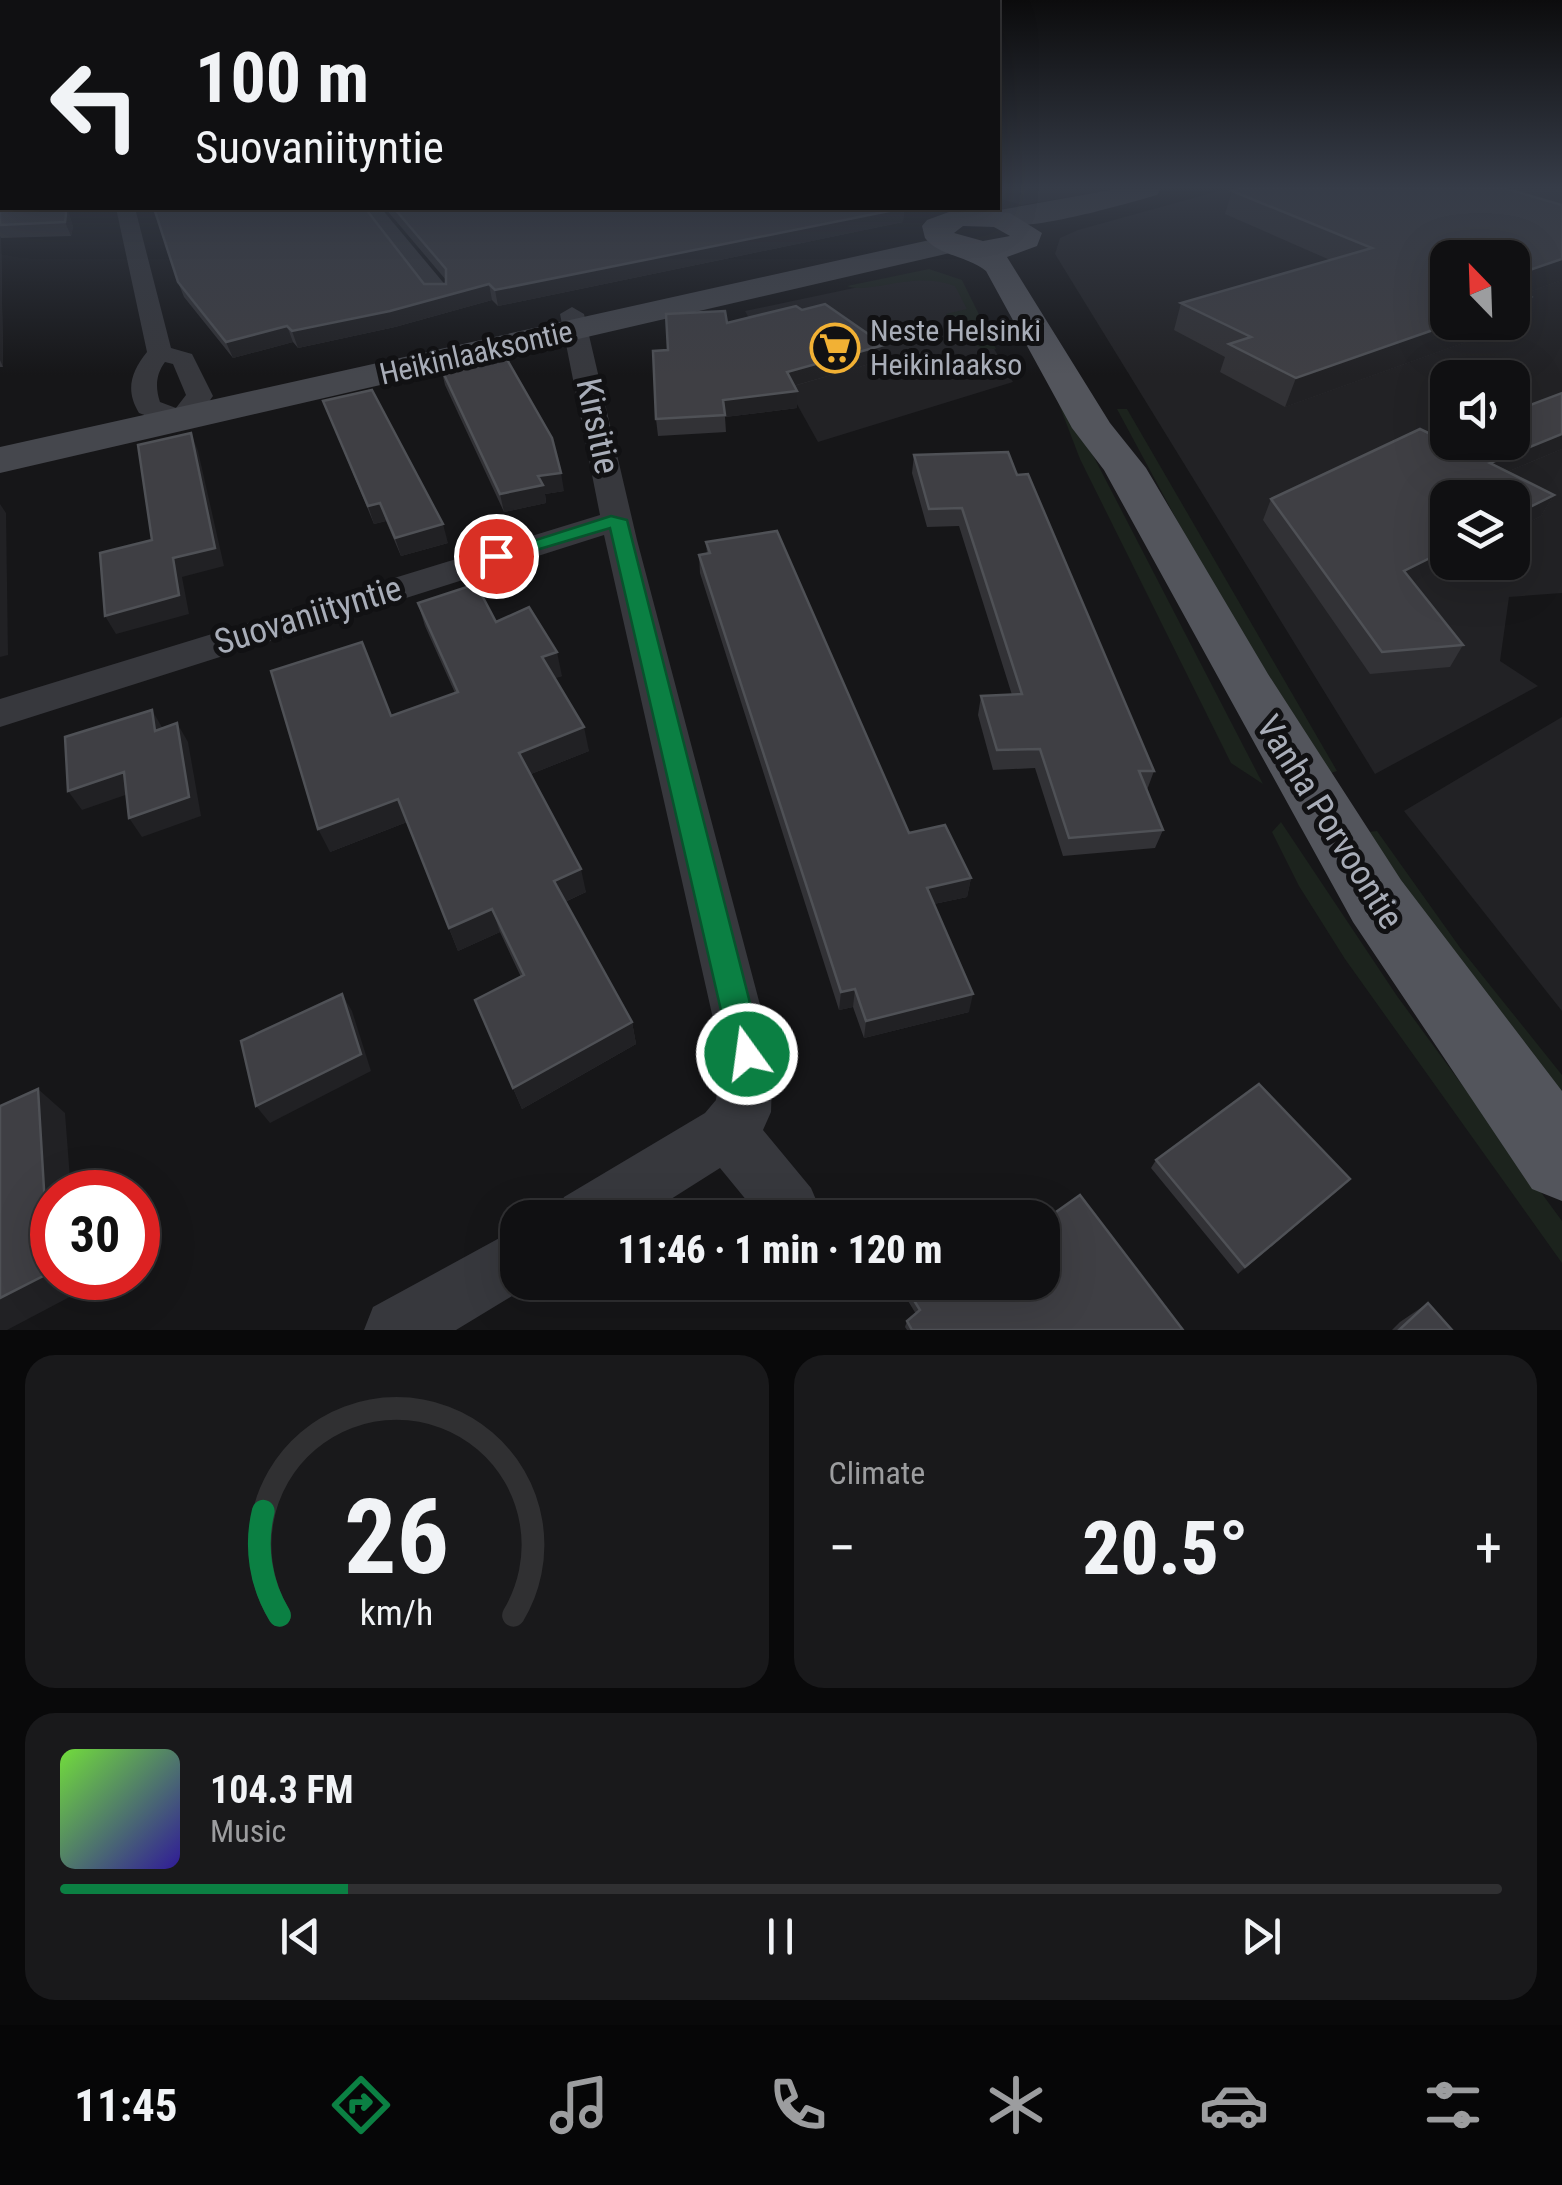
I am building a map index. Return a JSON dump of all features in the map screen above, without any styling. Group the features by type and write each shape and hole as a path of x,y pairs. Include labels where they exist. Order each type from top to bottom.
{"main road":[{"name":"Heikinlaaksontie","path":"0,441 574,322 875,251"},
{"name":"Vanha Porvoontie","path":"989,251 1092,428 1124,468 1248,688 1377,901 1562,1159"},
{"name":"Heikinlaaksontie","path":"0,460 177,407"}],"street":[{"path":"135,251 160,354"},
{"path":"405,251 438,292"},
{"name":"Kirsitie","path":"574,322 747,1054 743,1112 725,1132"},
{"path":"160,354 184,359 177,407 142,394 147,365 160,354"},
{"name":"Suovaniityntie","path":"0,713 618,520"},
{"path":"614,1200 725,1132 762,1169 784,1200"},
{"path":"396,1330 500,1269"}],"shaded area":[{"path":"1056,251 1430,251 1430,340 1530,340 1530,251 1562,251 1562,593 1509,597 1500,661 1538,686 1375,774"},
{"path":"929,269 962,280 996,349 981,348 951,330 955,328 946,314 967,309 955,286 909,281 868,288 847,286"},
{"path":"925,273 956,282 1013,382 818,442 745,311"},
{"path":"1057,399 1068,407 1263,784 1231,763 1080,459"},
{"path":"1117,409 1127,409 1337,771 1331,773 1215,591"},
{"path":"1562,717 1562,1011 1404,811"},
{"path":"1281,822 1397,996 1562,1221 1562,1263 1345,959 1299,886 1272,832"},
{"path":"1377,831 1461,949 1562,1075 1562,1111 1492,1022 1368,832"}],"building":[{"path":"168,251 398,251 424,284 446,284 446,269 431,251 689,251 495,290 489,284 390,311 292,331 287,326 226,342 178,282"},
{"path":"1361,251 1430,251 1430,331 1296,378 1229,344 1251,337 1181,303"},
{"path":"1530,251 1562,251 1562,259 1530,270"},
{"path":"825,304 884,345 787,372 797,391 723,400 725,415 656,419 653,351 668,350 666,314 725,311 727,323 796,306 802,310"},
{"path":"505,356 552,438 561,473 538,476 543,485 500,494 441,368"},
{"path":"372,390 443,524 395,538 380,503 368,506 323,401"},
{"path":"1562,393 1562,434 1530,447 1530,405"},
{"path":"1420,429 1430,434 1430,460 1497,460 1490,463 1524,480 1430,480 1430,558 1404,571 1463,645 1382,652 1271,499"},
{"path":"191,433 215,548 173,558 179,595 105,616 100,553 152,540 138,445"},
{"path":"1008,452 1017,475 1028,474 1154,771 1139,771 1163,830 1069,838 1040,749 997,750 981,696 1022,694 962,508 929,509 914,455"},
{"path":"1530,483 1554,495 1530,507"},
{"path":"777,531 909,833 945,825 971,878 927,888 973,994 866,1021 855,989 841,992 699,555 710,553 706,542"},
{"path":"476,584 496,622 529,607 557,652 542,657 584,727 519,753 581,869 554,881 632,1022 513,1088 475,1000 524,975 492,909 449,928 398,799 318,829 271,671 362,642 391,716 458,692 418,603"},
{"path":"152,710 155,731 177,723 189,797 129,818 124,772 68,791 65,737"},
{"path":"342,994 361,1054 256,1106 241,1041"},
{"path":"1259,1084 1350,1179 1245,1267 1156,1160"},
{"path":"38,1089 43,1170 30,1170 30,1283 0,1298 0,1106"},
{"path":"1080,1195 1183,1330 912,1330 907,1321 920,1310 914,1300 1060,1300 1060,1209"},
{"path":"1428,1303 1452,1330 1399,1330"}],"place":[{"name":"Neste Helsinki Heikinlaakso","path":"835,348"}],"route":[{"path":"496,556 618,520 747,1054"}]}
